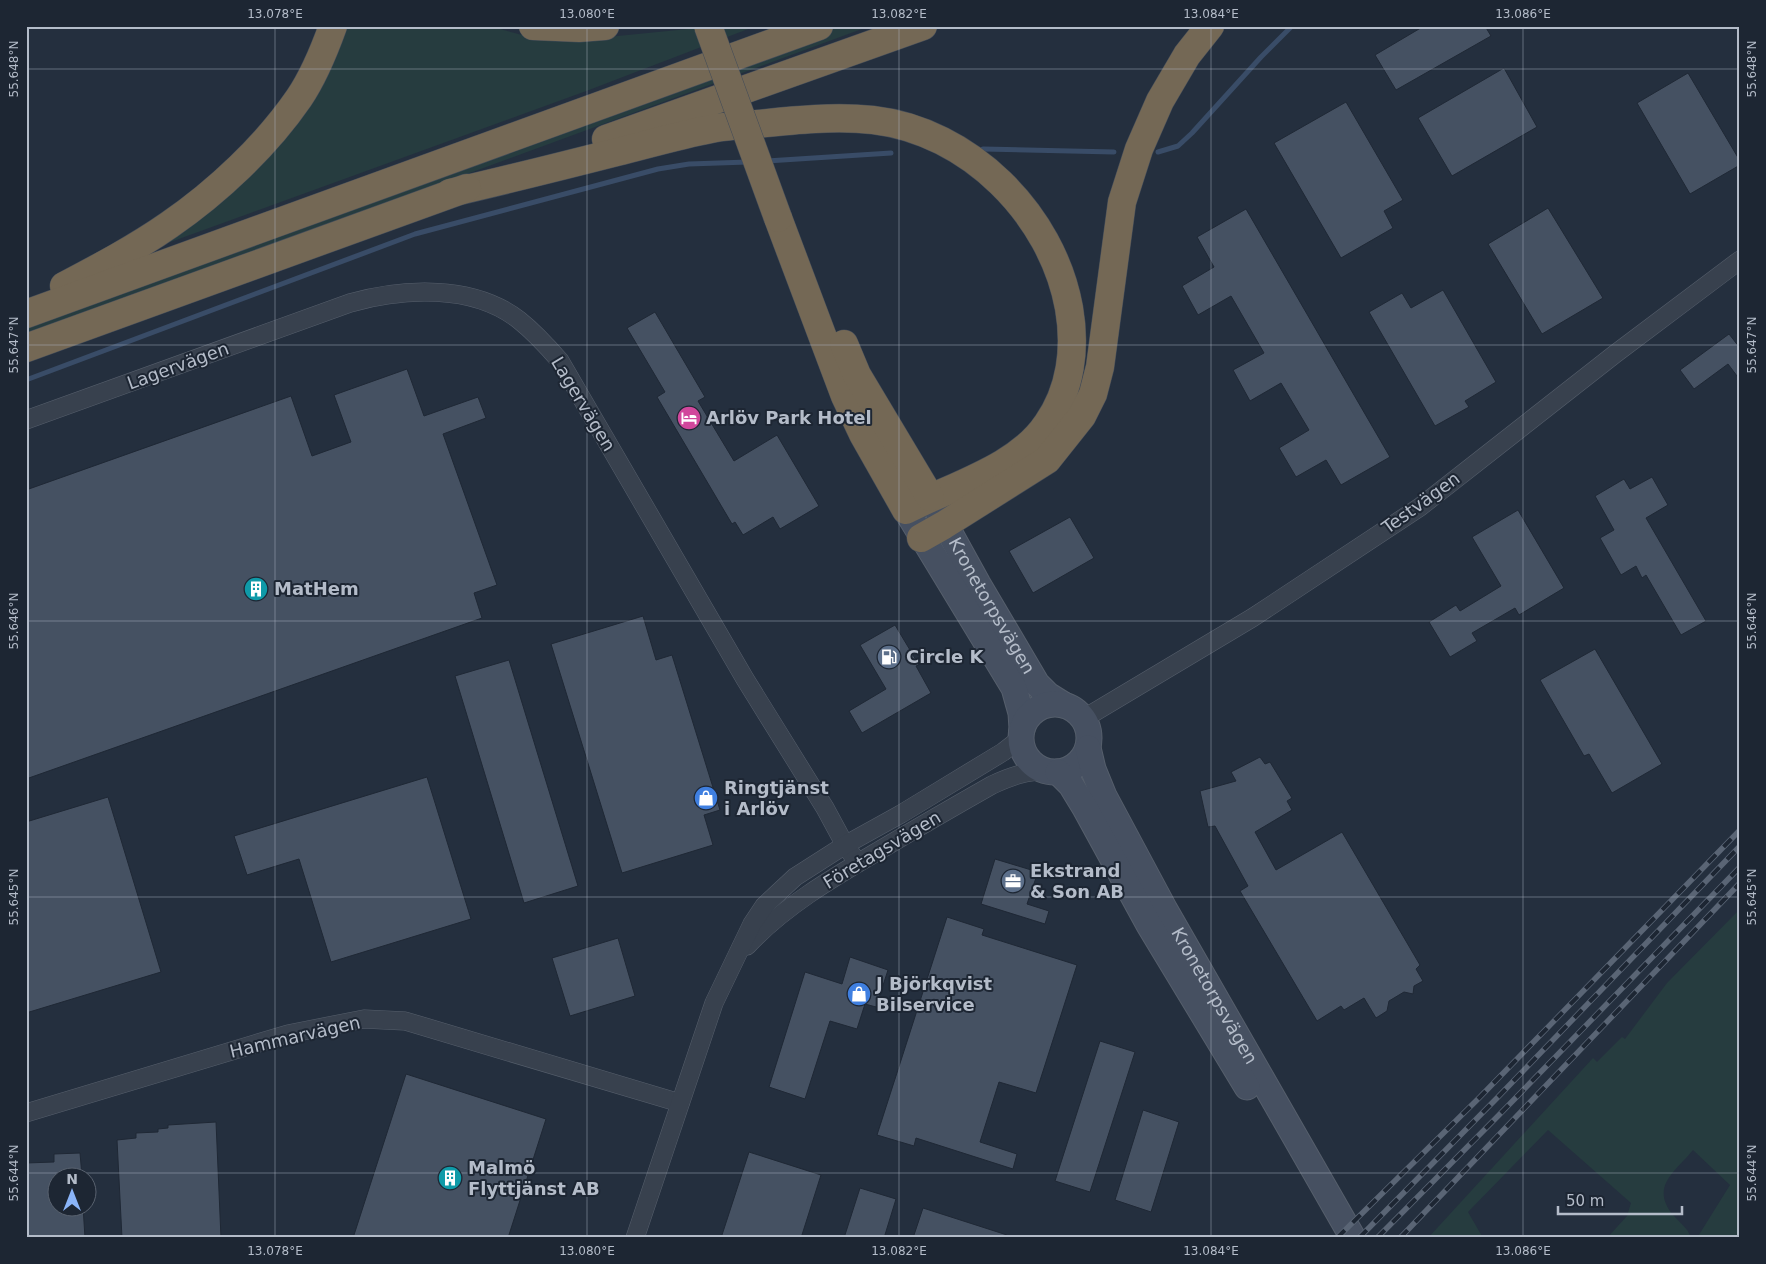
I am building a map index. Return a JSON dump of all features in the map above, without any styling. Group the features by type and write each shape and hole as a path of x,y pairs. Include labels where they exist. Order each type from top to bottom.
{"highway":[{"path":"26,308 170,225 218,187 267,140 300,97 322,56 333,26"},
{"path":"533,26 579,28 605,26"},
{"path":"708,26 783,216 857,375 930,497"},
{"path":"450,193 713,128 787,121 849,119 893,123 943,141 974,160 999,181 1022,205 1050,251 1060,273 1067,297 1072,335 1070,370 1060,401 1046,426 1026,448 994,468 906,510 863,434 845,396 783,216 719,26"},
{"path":"26,314 819,26"},
{"path":"26,348 450,193 923,26"},
{"path":"933,531 1046,460 1082,416 1093,394 1100,368 1122,202 1139,149 1160,101 1187,55 1210,26"}],"main road":[{"name":"Kronetorpsvägen","path":"930,497 933,531 1014,688 1021,713 1021,734"},
{"name":"Kronetorpsvägen","path":"906,510 933,531 1037,684 1048,695 1074,712"},
{"path":"1051,704 1074,712 1088,733 1088,748 1084,757 1068,769 1052,771 1033,764 1024,752 1021,734 1028,717 1038,708 1051,704"},
{"name":"Kronetorpsvägen","path":"1088,748 1093,769 1104,796 1165,910 1353,1238"},
{"name":"Kronetorpsvägen","path":"1052,771 1071,785 1149,925 1337,1238"}],"street":[{"name":"Testvägen","path":"1074,712 1252,618 1420,507 1614,354 1740,260"},
{"name":"Lagervägen","path":"26,420 373,297 397,294 438,293 473,299 505,312 518,320 544,343 565,369 746,679 825,808 844,845 858,863"},
{"name":"Företagsvägen","path":"635,1238 714,1003 752,924 764,906 795,877 844,845 902,814 1003,752 1021,734"},
{"name":"Företagsvägen","path":"735,959 760,932 774,921 810,894 858,863 992,784 1028,771 1052,771"},
{"name":"Hammarvägen","path":"26,1113 288,1034 364,1019 405,1021 680,1103"}],"green space":[{"path":"345,26 489,26 522,35 598,38 718,26 756,26 589,90 165,244 161,241 220,201"},
{"path":"839,26 870,26 26,336 26,324"},
{"path":"1740,909 1740,1238 1697,1238 1730,1185 1693,1150 1672,1173 1664,1188 1667,1206 1686,1228 1691,1238 1607,1238 1627,1216 1631,1203 1548,1130 1468,1212 1483,1238 1428,1238 1593,1058 1597,1062 1622,1037 1625,1039 1667,983"}],"building":[{"path":"1424,26 1485,26 1491,36 1396,90 1375,55"},
{"path":"1504,68 1537,127 1452,176 1418,118"},
{"path":"1688,73 1740,161 1740,165 1690,194 1637,103"},
{"path":"1346,102 1403,200 1384,211 1393,228 1341,258 1274,143"},
{"path":"1548,208 1603,298 1542,334 1488,244"},
{"path":"1246,209 1390,457 1341,485 1326,460 1296,477 1279,448 1309,430 1281,383 1250,401 1233,370 1264,353 1231,296 1198,315 1182,286 1214,267 1197,237"},
{"path":"1443,290 1496,382 1465,401 1469,407 1435,426 1369,312 1402,293 1411,308"},
{"name":"Arlöv Park Hotel","path":"655,312 705,397 698,401 734,461 777,435 819,506 780,529 773,517 743,535 735,522 732,524 657,397 665,392 627,328"},
{"path":"1729,334 1740,348 1740,380 1728,364 1694,389 1680,370"},
{"name":"MatHem","path":"407,369 424,416 478,397 486,418 443,434 497,585 474,593 482,618 26,779 26,490 291,396 312,456 351,442 334,395"},
{"path":"1652,477 1668,505 1646,518 1706,621 1681,635 1646,575 1642,578 1636,566 1621,575 1600,538 1614,530 1595,496 1624,479 1630,489"},
{"path":"1518,510 1564,588 1519,615 1515,608 1472,633 1477,641 1450,657 1429,622 1456,605 1460,611 1501,586 1472,537"},
{"path":"1070,517 1094,558 1033,593 1009,551"},
{"path":"643,616 656,660 672,655 720,810 704,815 713,845 622,873 551,644"},
{"path":"895,625 919,665 916,666 931,693 862,733 849,711 886,689 860,645"},
{"path":"1595,649 1662,764 1612,793 1589,754 1584,756 1540,680"},
{"path":"509,660 578,886 524,903 455,676"},
{"path":"1260,757 1265,764 1270,762 1292,798 1287,801 1292,810 1255,832 1276,870 1342,832 1420,965 1416,969 1423,981 1414,986 1413,994 1404,992 1389,1001 1387,1011 1376,1018 1364,998 1344,1010 1341,1006 1317,1021 1240,891 1248,886 1215,826 1208,827 1200,791 1236,781 1231,772"},
{"path":"427,777 471,919 331,962 299,859 247,875 234,836"},
{"path":"108,797 161,972 26,1013 26,822"},
{"path":"995,859 1038,872 1027,904 1049,911 1045,924 981,904"},
{"path":"947,917 984,929 982,935 1077,965 1036,1093 999,1082 980,1142 1017,1154 1013,1169 916,1138 914,1146 877,1135"},
{"path":"618,938 635,996 570,1016 552,958"},
{"path":"850,957 888,970 876,1007 865,1004 857,1029 830,1021 805,1099 769,1087 805,972 842,984"},
{"path":"1100,1041 1135,1052 1090,1192 1055,1181"},
{"name":"Malmö Flyttjänst AB","path":"406,1074 546,1119 508,1238 353,1238"},
{"path":"1143,1110 1179,1122 1151,1212 1115,1200"},
{"path":"216,1122 221,1238 122,1238 117,1140 136,1138 136,1133 158,1132 158,1129 168,1128 168,1125"},
{"path":"749,1152 821,1175 801,1238 721,1238"},
{"path":"80,1153 81,1166 48,1166 48,1216 84,1216 85,1238 26,1238 26,1163 54,1162 54,1154"},
{"path":"860,1188 896,1199 884,1238 844,1238"},
{"path":"923,1208 1007,1235 1006,1238 913,1238"}],"waterway":[{"path":"1158,152 1178,146 1192,133 1292,26"},
{"path":"983,149 1114,152"},
{"path":"767,161 891,153"},
{"path":"26,380 415,234 658,169 689,164 748,162"}],"railway":[{"path":"1337,1238 1479,1098 1740,830"},
{"path":"1359,1238 1740,846"},
{"path":"1377,1238 1740,867"},
{"path":"1400,1238 1740,883"}],"place":[{"name":"Arlöv Park Hotel","path":"689,418"},
{"name":"MatHem","path":"256,589"},
{"name":"Circle K","path":"889,657"},
{"name":"Ringtjänst i Arlöv","path":"706,798"},
{"name":"Ekstrand & Son AB","path":"1013,881"},
{"name":"J Björkqvist Bilservice","path":"859,994"},
{"name":"Malmö Flyttjänst AB","path":"450,1178"}]}
